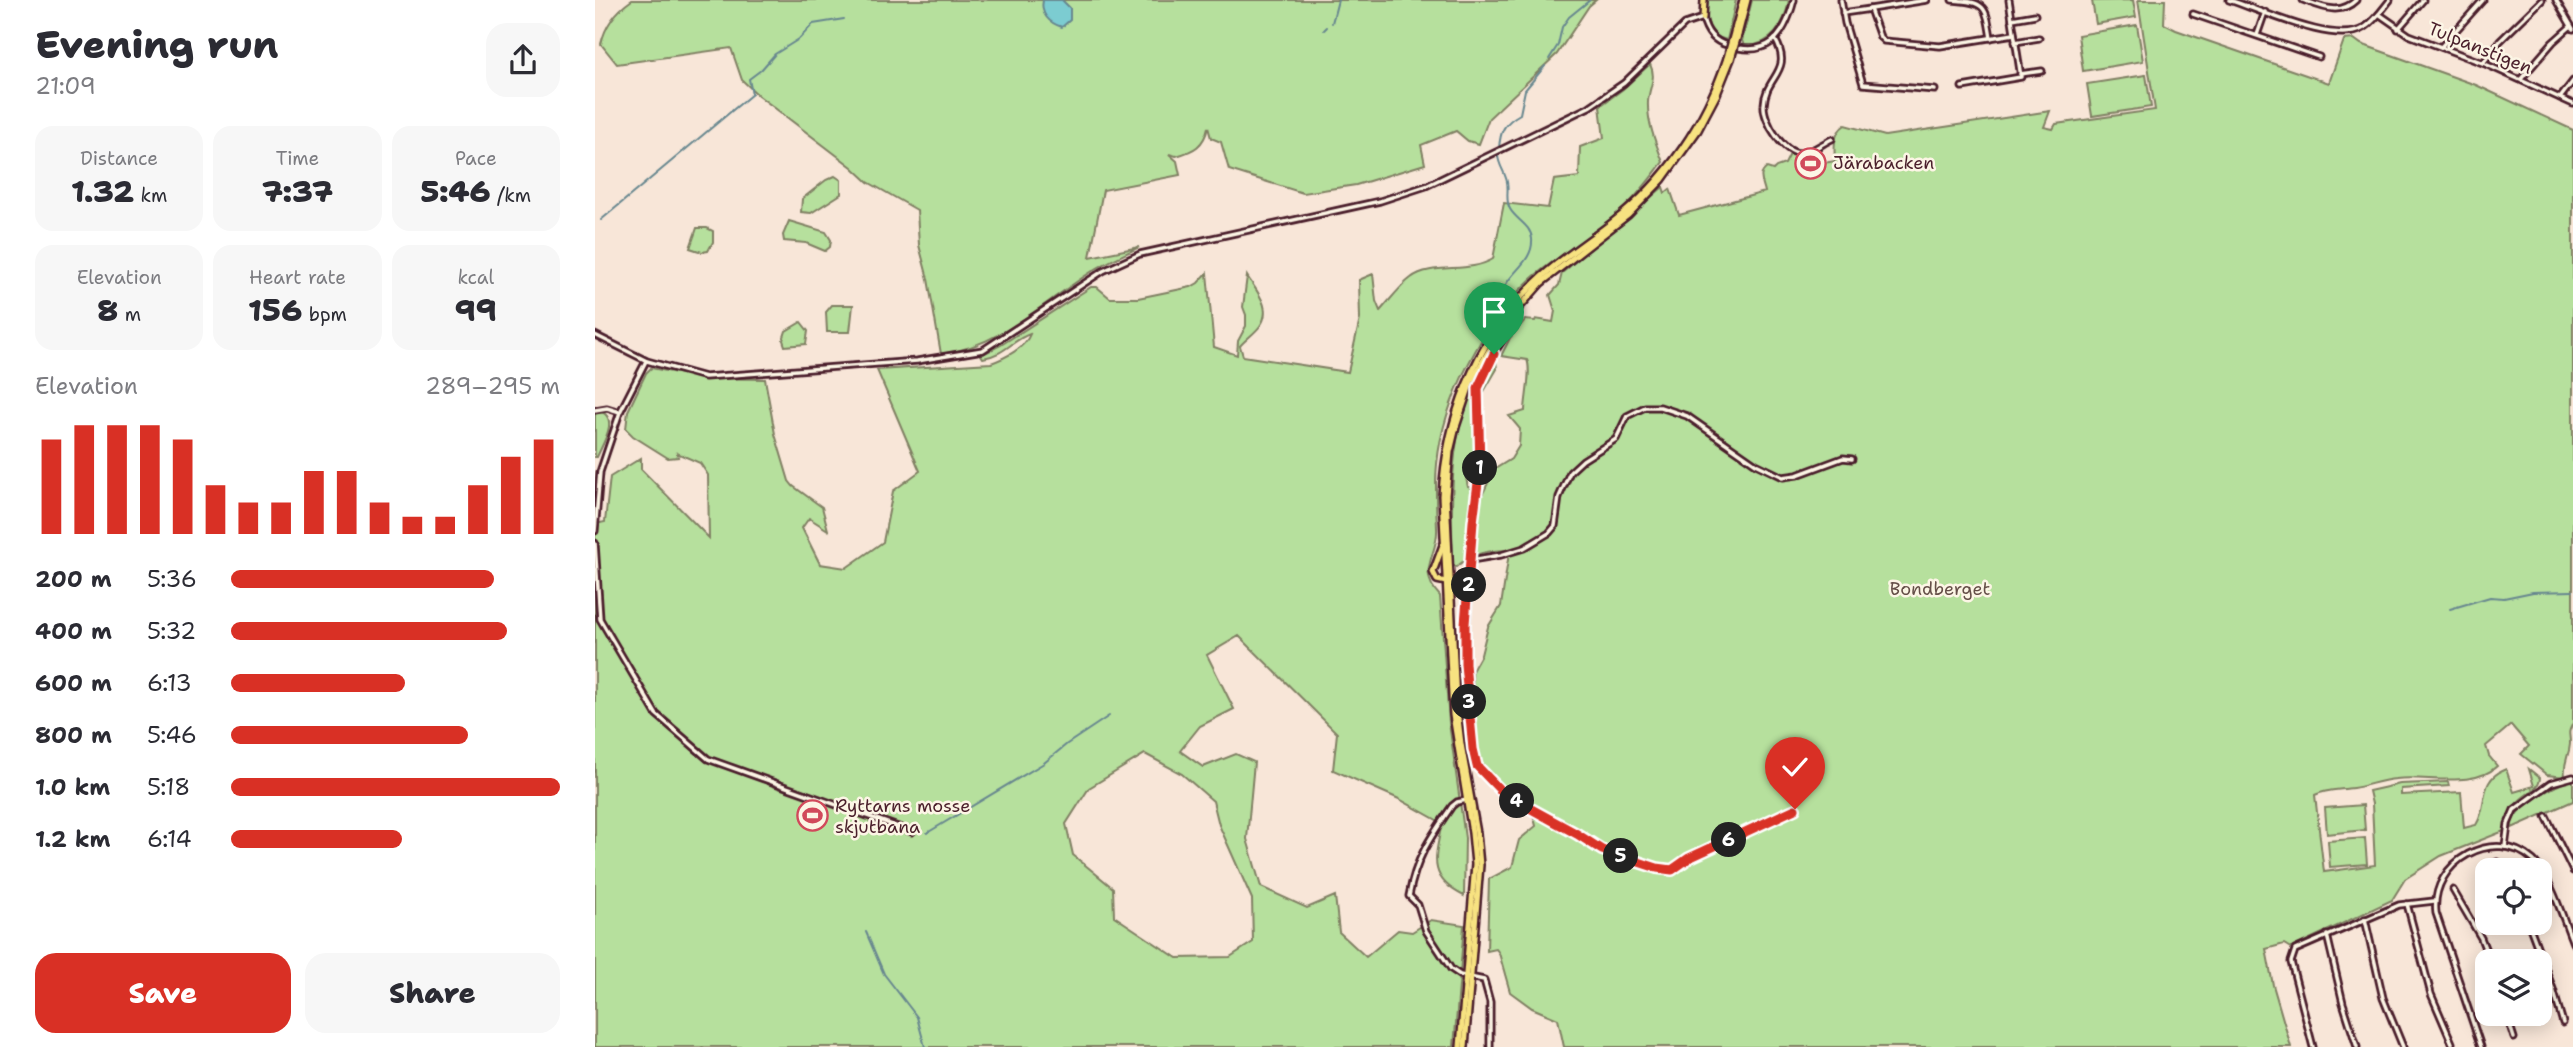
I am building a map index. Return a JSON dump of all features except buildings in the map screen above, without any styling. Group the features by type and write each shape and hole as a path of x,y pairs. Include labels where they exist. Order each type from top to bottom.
{"highway":[{"path":"1703,18 1704,0"},
{"path":"1463,1047 1475,876 1474,850 1453,715 1446,495 1456,427 1478,366 1512,314 1551,274 1628,215 1662,180 1698,130 1717,94 1745,0"},
{"path":"1469,976 1480,883 1479,850 1457,715 1444,542 1442,496 1449,439 1462,394 1485,346 1510,310 1528,289 1623,214 1658,180 1693,132 1729,58"},
{"path":"1444,542 1433,572 1437,580 1448,582"}],"street":[{"path":"595,335 647,361 705,377 917,361 983,349 1103,271 1140,254 1380,201 1444,178 1589,107 1624,83 1685,24 1703,18 1707,30 1716,41 1743,50 1761,48 1775,39 1794,0"},
{"path":"1841,0 1863,84 1935,90"},
{"path":"1843,13 1927,0"},
{"path":"1952,0 1975,2 1986,12 1990,38"},
{"path":"1962,87 2021,77 2009,0"},
{"path":"2229,0 2320,31 2339,34 2364,29 2390,0"},
{"path":"2306,1 2337,10 2348,7 2356,0"},
{"path":"2398,29 2423,0"},
{"path":"2441,47 2483,0"},
{"path":"2483,63 2509,32 2542,0"},
{"path":"2521,79 2546,50 2572,28 2556,0"},
{"path":"1870,9 1884,41 1941,46 2014,34"},
{"path":"2257,35 2265,12"},
{"path":"2193,14 2319,57"},
{"name":"Tulpanstigen","path":"2379,14 2410,36 2483,63 2573,104"},
{"path":"2012,19 2035,15"},
{"path":"2015,42 2039,38"},
{"path":"1775,39 1783,60 1765,99 1764,110 1769,123 1787,148 1795,152 1807,151 1832,139"},
{"path":"2020,74 2042,71"},
{"path":"2560,98 2573,81"},
{"path":"1512,314 1516,319 1494,354 1478,388 1480,467 1465,647 1473,749 1477,766 1504,794 1602,850 1657,868 1672,870 1689,858 1795,809"},
{"path":"595,531 600,472 620,412 647,361"},
{"path":"1471,560 1524,548 1549,533 1555,526 1559,497 1570,472 1583,460 1616,439 1627,416 1645,407 1660,407 1687,416 1756,464 1783,477 1797,475 1843,458 1852,459"},
{"path":"595,410 607,408 620,412"},
{"path":"595,543 600,619 656,714 708,760 912,832"},
{"path":"1448,582 1469,582"},
{"path":"2505,847 2508,824 2514,810 2551,783 2573,777"},
{"path":"1467,800 1452,806 1424,847 1412,877 1409,896 1418,905 1426,931 1451,969 1484,980 1490,1002 1490,1047"},
{"path":"2546,816 2573,871"},
{"path":"2481,1047 2441,930 2434,901 2443,874 2456,861 2488,848 2505,847 2529,857 2542,872 2573,943"},
{"path":"2453,890 2464,905 2469,920 2486,949"},
{"path":"2313,1047 2291,957 2297,948 2407,904 2434,901"},
{"path":"2407,904 2431,994 2452,1043"},
{"path":"2365,919 2383,998 2403,1047"},
{"path":"2327,935 2343,1003 2357,1047"},
{"path":"2533,935 2563,1023"},
{"path":"2510,1026 2514,1038"}],"green space":[{"path":"632,0 1596,0 1589,6 1557,54 1489,118 1479,144 1468,141 1456,131 1421,145 1425,164 1356,185 1303,193 1229,170 1221,142 1211,138 1208,127 1204,139 1197,147 1176,156 1169,154 1177,161 1180,175 1103,190 1090,257 1139,247 1097,268 1002,333 983,342 941,354 919,245 917,210 868,182 759,96 742,80 731,48 617,64 601,44 612,19"},
{"path":"1707,0 1736,0 1727,40 1715,35 1711,30 1707,20"},
{"path":"1752,0 1789,0 1784,18 1775,33 1762,43 1744,45 1742,41"},
{"path":"2133,0 2136,17 2096,24 2092,1"},
{"name":"Bondberget","path":"2138,0 2165,0 2164,24 2176,30 2329,83 2344,40 2354,39 2361,44 2476,85 2573,130 2573,723 2569,731 2570,744 2565,777 2547,775 2521,754 2529,746 2511,725 2486,746 2489,756 2497,766 2476,777 2390,780 2315,795 2324,872 2375,865 2369,791 2400,784 2448,782 2449,786 2401,789 2401,795 2461,792 2464,828 2476,825 2487,786 2497,774 2506,769 2514,792 2534,786 2529,769 2540,778 2536,788 2515,806 2504,831 2441,856 2405,879 2392,900 2297,945 2301,949 2297,952 2284,944 2266,949 2273,985 2291,1047 1564,1047 1558,1019 1532,1008 1510,992 1499,953 1496,949 1487,951 1489,879 1512,867 1519,840 1536,826 1533,814 1505,792 1479,761 1476,746 1472,671 1481,655 1488,627 1501,606 1509,553 1512,550 1482,553 1456,567 1453,565 1452,493 1457,441 1462,416 1480,375 1496,361 1497,369 1483,393 1475,396 1477,460 1466,478 1468,487 1474,488 1478,497 1483,493 1495,469 1511,459 1519,446 1520,429 1509,416 1525,411 1528,364 1527,360 1501,356 1510,338 1525,320 1553,322 1555,311 1550,295 1559,285 1562,273 1663,187 1665,193 1670,189 1679,215 1765,192 1762,173 1767,168 1773,170 1785,164 1790,154 1801,158 1810,156 1809,163 1813,165 1835,161 1836,136 1845,125 1885,136 2050,111 2044,127 2053,129 2056,124 2155,110"},
{"path":"2137,25 2143,61 2083,71 2078,35"},
{"path":"1650,64 1653,78 1648,102 1649,117 1663,162 1638,194 1618,213 1532,278 1514,296 1482,339 1469,363 1457,388 1441,439 1436,480 1437,538 1430,562 1429,578 1440,596 1449,723 1465,838 1464,896 1444,882 1439,874 1436,857 1442,823 1399,799 1333,770 1337,733 1239,636 1207,655 1234,709 1200,726 1180,751 1203,767 1236,754 1254,762 1247,839 1261,887 1307,908 1335,896 1339,932 1366,957 1398,930 1412,932 1431,920 1464,925 1454,1047 595,1047 595,524 605,522 610,477 641,458 641,469 709,538 708,475 700,463 677,453 678,457 668,458 626,429 628,411 651,368 703,378 765,379 775,434 789,481 822,507 828,530 809,518 802,528 820,564 846,568 883,542 893,491 920,471 877,370 991,363 1019,348 1030,334 991,356 983,358 981,355 1091,287 1097,287 1110,298 1138,298 1191,287 1207,273 1214,347 1237,355 1238,341 1246,326 1243,307 1247,276 1262,300 1265,313 1260,326 1240,346 1243,356 1348,372 1360,319 1359,280 1373,274 1380,311 1403,285 1420,273 1473,266 1493,259 1504,203 1548,208 1554,180 1579,177 1580,147 1604,138 1600,106","holes":["1145,754 1182,774 1213,801 1219,825 1252,899 1253,942 1230,957 1177,958 1114,916 1113,888 1073,855 1066,824 1089,788"]},
{"path":"2146,75 2151,107 2092,116 2087,84"},
{"path":"835,176 841,180 841,194 811,213 801,212 802,199"},
{"path":"789,221 826,232 831,240 830,247 825,251 806,243 784,241 783,235"},
{"path":"697,228 713,231 713,242 708,251 690,248"},
{"path":"832,305 853,305 850,332 827,332 826,312"},
{"path":"801,322 808,331 806,344 785,346 783,340 786,331"},
{"path":"595,412 605,414 609,424 606,438 595,457"},
{"path":"2573,779 2573,801 2512,828 2513,820 2525,805"},
{"path":"2363,805 2365,830 2327,834 2325,808"},
{"path":"2365,838 2367,864 2330,867 2328,841"}],"water":[{"path":"1043,0 1062,0 1070,8 1070,20 1062,27 1053,23 1044,14"}],"waterway":[{"path":"1332,23 1338,0"},
{"path":"1549,59 1558,45 1562,27 1569,17 1590,0"},
{"path":"601,220 752,94 749,79 775,54 799,39 813,24 844,19"},
{"path":"1324,30 1327,27"},
{"path":"1499,149 1504,128 1520,114 1525,90 1545,66"},
{"path":"1498,156 1507,182 1509,206 1529,230 1532,239 1528,255 1508,281 1502,296"},
{"path":"2450,609 2490,597 2573,591"},
{"path":"927,833 1044,763 1109,716"},
{"path":"866,932 884,974 917,1017 925,1047"}],"place":[{"name":"Järabacken","path":"1810,163"},
{"name":"Ryttarns mosse skjutbana","path":"812,816"}],"route":[{"path":"1494,354 1481,380 1477,396 1480,467 1465,624 1465,664 1477,766 1504,794 1602,850 1657,868 1672,870 1689,858 1795,809"}]}
